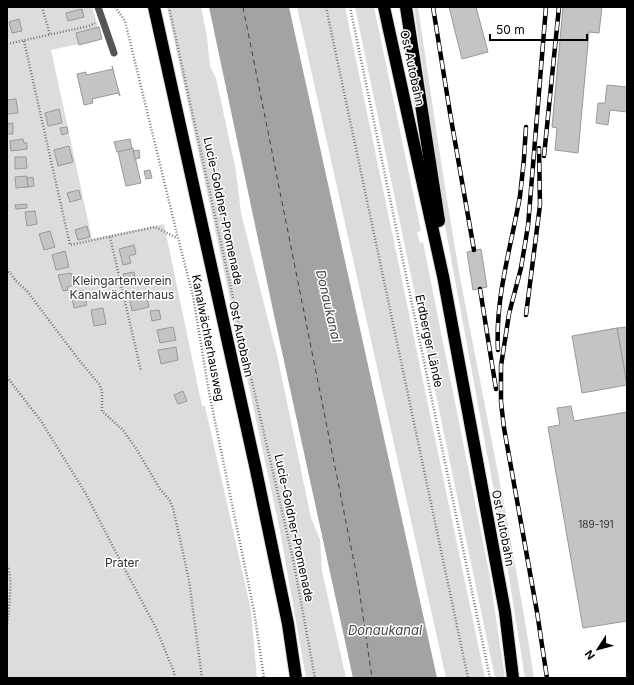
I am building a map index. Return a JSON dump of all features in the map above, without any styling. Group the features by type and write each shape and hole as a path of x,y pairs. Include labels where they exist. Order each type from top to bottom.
{"highway":[{"name":"Ost Autobahn","path":"154,7 256,470 288,624 296,678"},
{"name":"Ost Autobahn","path":"384,7 443,276 505,612 513,678"},
{"path":"406,7 442,236 443,276"}],"lane":[{"path":"98,7 114,53"}],"path":[{"path":"42,7 50,34"},
{"name":"Kanalwächterhausweg","path":"115,7 125,21 193,296 209,392 254,611 264,678"},
{"name":"Lucie-Goldner-Promenade","path":"169,7 241,334 293,559 315,678"},
{"path":"326,7 468,678"},
{"name":"Erdberger Lände","path":"350,7 490,678"},
{"path":"7,44 89,26 103,20"},
{"path":"24,41 70,245 155,227 178,238"},
{"path":"110,237 141,371"},
{"path":"112,245 138,363"},
{"path":"7,269 16,281 27,291 99,384 102,391 102,411 123,430 137,450 160,489 170,499 189,580 202,678"},
{"path":"7,377 41,421 86,494 156,628 175,678"},
{"path":"7,566 10,570 7,627"}],"green space":[{"name":"Prater","path":"7,7 92,7 102,39 51,50 92,239 164,224 202,406 205,406 251,610 257,678 7,678"},
{"path":"167,7 201,7 207,37 210,66 216,78 236,171 241,213 278,359 311,518 320,539 322,571 346,678 306,678 280,531"},
{"path":"297,7 345,7 485,678 446,678"},
{"path":"355,7 374,7 421,231 417,232 420,243 423,242 489,572 505,678 495,678"},
{"path":"414,7 418,7 462,288 509,531 534,678 525,678 501,527 505,526 503,512 498,513 446,231"}],"water":[{"name":"Donaukanal","path":"209,7 289,7 437,678 353,678"}],"building":[{"path":"449,7 476,7 488,52 462,59"},
{"path":"563,7 602,7 599,33 589,32 578,153 555,150 557,128 552,127"},
{"path":"82,9 84,17 68,21 66,13"},
{"path":"19,19 22,31 12,33 9,22"},
{"path":"99,27 102,39 79,45 76,33"},
{"path":"113,69 120,96 118,93 92,99 93,103 84,105 77,74 86,72 86,75"},
{"path":"607,85 627,87 627,112 610,110 608,125 596,123 598,103 605,103"},
{"path":"16,99 18,113 7,114 7,100"},
{"path":"59,109 62,123 48,126 45,113"},
{"path":"7,119 8,124 13,123 13,134 7,134"},
{"path":"67,127 68,133 62,135 60,128"},
{"path":"23,139 24,143 27,143 27,149 11,151 10,141"},
{"path":"130,139 132,149 117,152 114,142"},
{"path":"69,146 73,162 58,166 54,150"},
{"path":"133,148 141,183 126,186 118,152"},
{"path":"139,150 140,158 135,159 133,151"},
{"path":"15,157 26,157 27,168 15,169"},
{"path":"150,170 152,178 146,179 144,171"},
{"path":"27,176 28,187 16,188 15,177"},
{"path":"33,177 34,186 28,187 27,178"},
{"path":"79,190 81,199 70,202 67,193"},
{"path":"27,204 27,208 16,209 15,205"},
{"path":"35,211 37,224 27,226 25,212"},
{"path":"87,226 90,237 78,240 75,230"},
{"path":"50,231 55,247 44,250 39,234"},
{"path":"134,245 136,254 129,256 131,263 123,265 119,249"},
{"path":"481,249 487,287 473,290 467,252"},
{"path":"65,251 69,267 56,270 52,255"},
{"path":"134,272 136,284 126,286 123,274"},
{"path":"71,273 74,285 67,287 68,290 63,291 58,275"},
{"path":"83,290 87,305 74,308 71,293"},
{"path":"146,293 149,307 132,311 129,297"},
{"path":"103,308 106,324 94,326 91,310"},
{"path":"159,310 161,319 152,321 150,311"},
{"path":"173,327 176,340 160,343 157,330"},
{"path":"627,327 627,385 617,328"},
{"path":"617,328 627,385 582,393 572,336"},
{"path":"176,347 178,360 161,364 158,350"},
{"path":"183,391 187,401 178,404 174,395"},
{"path":"571,406 574,421 627,412 627,621 583,628 548,427 560,425 557,408"}],"ferry route":[{"path":"243,7 358,582 372,678"}],"railway":[{"path":"433,7 474,250"},
{"path":"546,7 528,226 521,268 509,314 501,366 501,402 504,428 537,612 547,678"},
{"path":"544,156 559,7"},
{"path":"498,350 501,292 520,196 526,127"},
{"path":"526,315 540,205 539,148"},
{"path":"480,289 496,389"}],"park label":[{"name":"Kleingartenverein Kanalwächterhaus","path":"122,288"}]}
